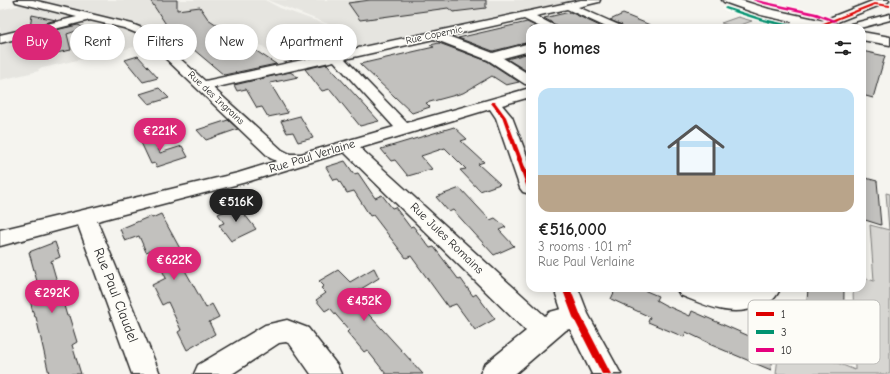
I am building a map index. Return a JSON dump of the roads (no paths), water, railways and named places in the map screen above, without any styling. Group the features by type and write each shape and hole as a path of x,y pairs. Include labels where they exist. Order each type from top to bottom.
{"street":[{"name":"Rue des Ingrains","path":"20,0 128,26 145,33 276,154 287,159 299,159"},
{"name":"Rue Copernic","path":"357,52 596,0"},
{"path":"728,0 798,24"},
{"path":"832,24 881,2"},
{"path":"568,6 608,24"},
{"path":"525,15 542,24"},
{"path":"0,39 42,28 68,24 90,17"},
{"path":"866,28 890,17"},
{"path":"866,33 890,41"},
{"path":"435,35 492,57 526,78"},
{"path":"866,41 890,45"},
{"path":"492,57 526,47"},
{"name":"Rue Copernic","path":"202,86 318,60"},
{"path":"340,60 404,129"},
{"name":"Rue Paul Verlaine","path":"0,238 243,177 299,159 526,93"},
{"path":"493,103 504,117 526,177"},
{"name":"Rue Jules Romains","path":"346,146 354,151 437,228 545,333"},
{"name":"Rue Paul Claudel","path":"86,217 146,374"},
{"path":"568,292 577,317 607,374"},
{"path":"698,292 716,299 734,303 748,301"},
{"path":"751,300 766,292"},
{"path":"494,374 559,320 577,317"},
{"path":"208,374 274,333 286,331 299,336 327,374"}]}
